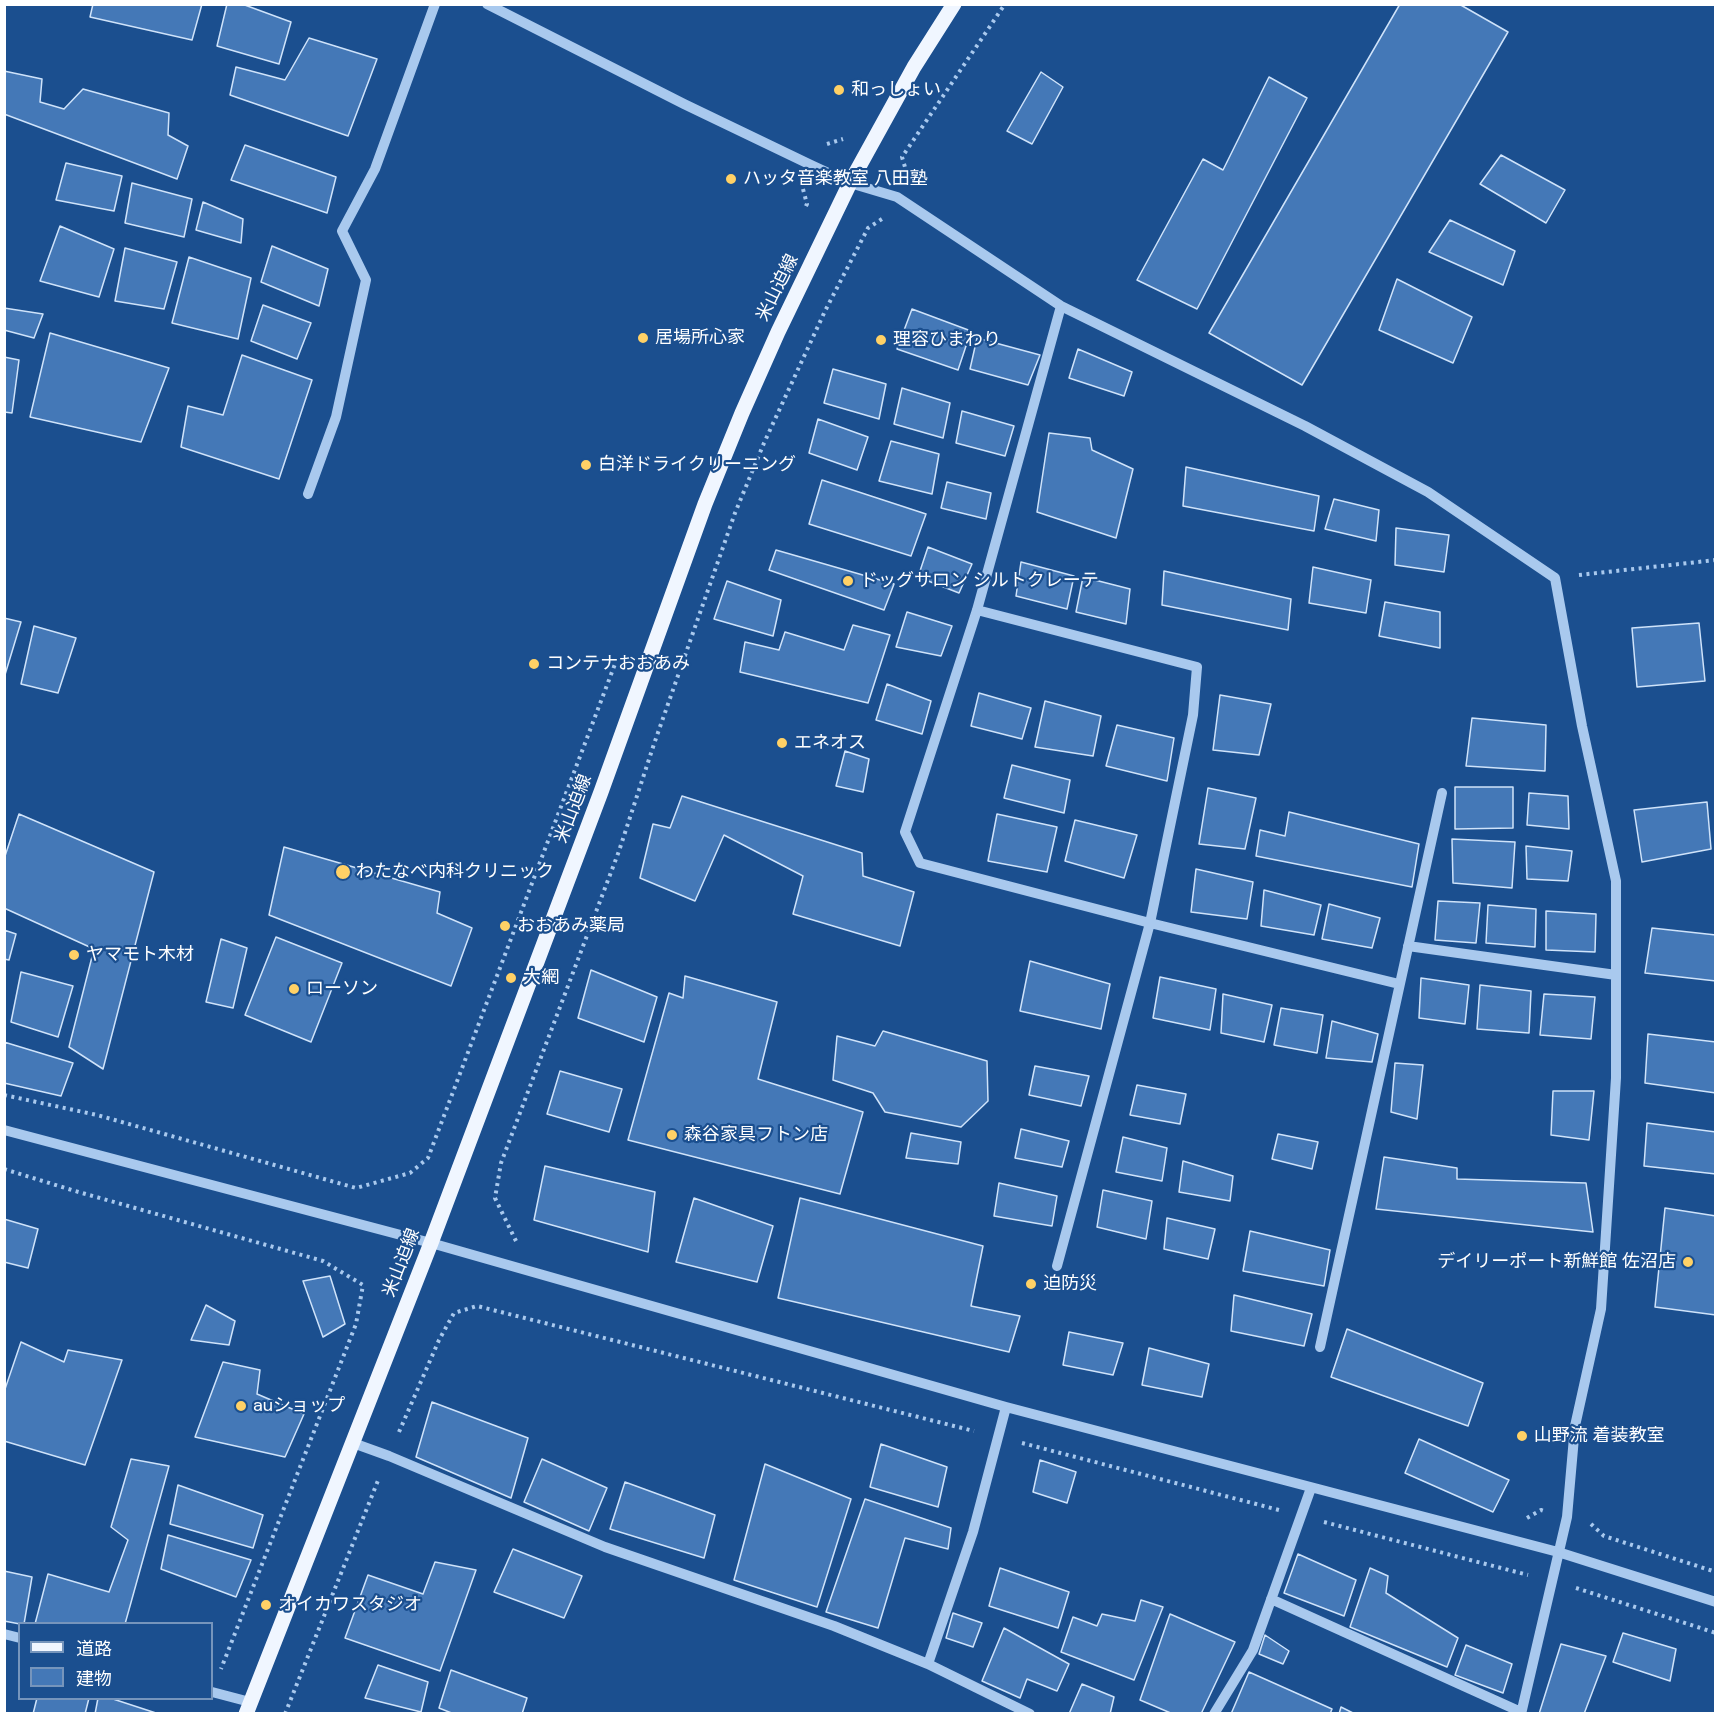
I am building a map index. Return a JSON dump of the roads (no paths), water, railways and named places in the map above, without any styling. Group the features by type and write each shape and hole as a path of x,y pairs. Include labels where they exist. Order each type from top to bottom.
{"main road":[{"name":"米山迫線","path":"248,1708 431,1243 601,792 705,504 751,393 850,183 914,68 954,4"}],"street":[{"path":"308,494 336,417 366,280 342,231 375,169 435,4"},
{"path":"488,4 684,104 850,183 897,197 1061,306 1305,426 1428,492 1555,578 1582,726 1616,881 1616,1078 1601,1309 1575,1426 1567,1517 1521,1713 1271,1599"},
{"path":"1061,306 977,610 904,832 920,863 1150,923 1399,984"},
{"path":"977,610 1197,668 1193,715 1150,923 1058,1266"},
{"path":"1320,1347 1442,793"},
{"path":"1408,946 1616,975"},
{"path":"4,1130 431,1243 1006,1407 1558,1552 1716,1602"},
{"path":"928,1664 973,1532 1006,1407"},
{"path":"353,1443 605,1547 834,1626 928,1664 1030,1713"},
{"path":"1214,1713 1253,1650 1311,1488"},
{"path":"213,1692 248,1708"}],"place":[{"name":"和っしょい","path":"839,90"},
{"name":"ハッタ音楽教室 八田塾","path":"731,179"},
{"name":"居場所心家","path":"643,338"},
{"name":"理容ひまわり","path":"881,340"},
{"name":"白洋ドライクリーニング","path":"586,465"},
{"name":"ドッグサロン シルトクレーテ","path":"848,581"},
{"name":"コンテナおおあみ","path":"534,664"},
{"name":"エネオス","path":"782,743"},
{"name":"わたなべ内科クリニック","path":"343,872"},
{"name":"おおあみ薬局","path":"505,926"},
{"name":"ヤマモト木材","path":"74,955"},
{"name":"大網","path":"511,978"},
{"name":"ローソン","path":"294,989"},
{"name":"森谷家具フトン店","path":"672,1135"},
{"name":"デイリーポート新鮮館 佐沼店","path":"1688,1262"},
{"name":"迫防災","path":"1031,1284"},
{"name":"auショップ","path":"241,1406"},
{"name":"山野流 着装教室","path":"1522,1436"},
{"name":"オイカワスタジオ","path":"266,1605"}]}
